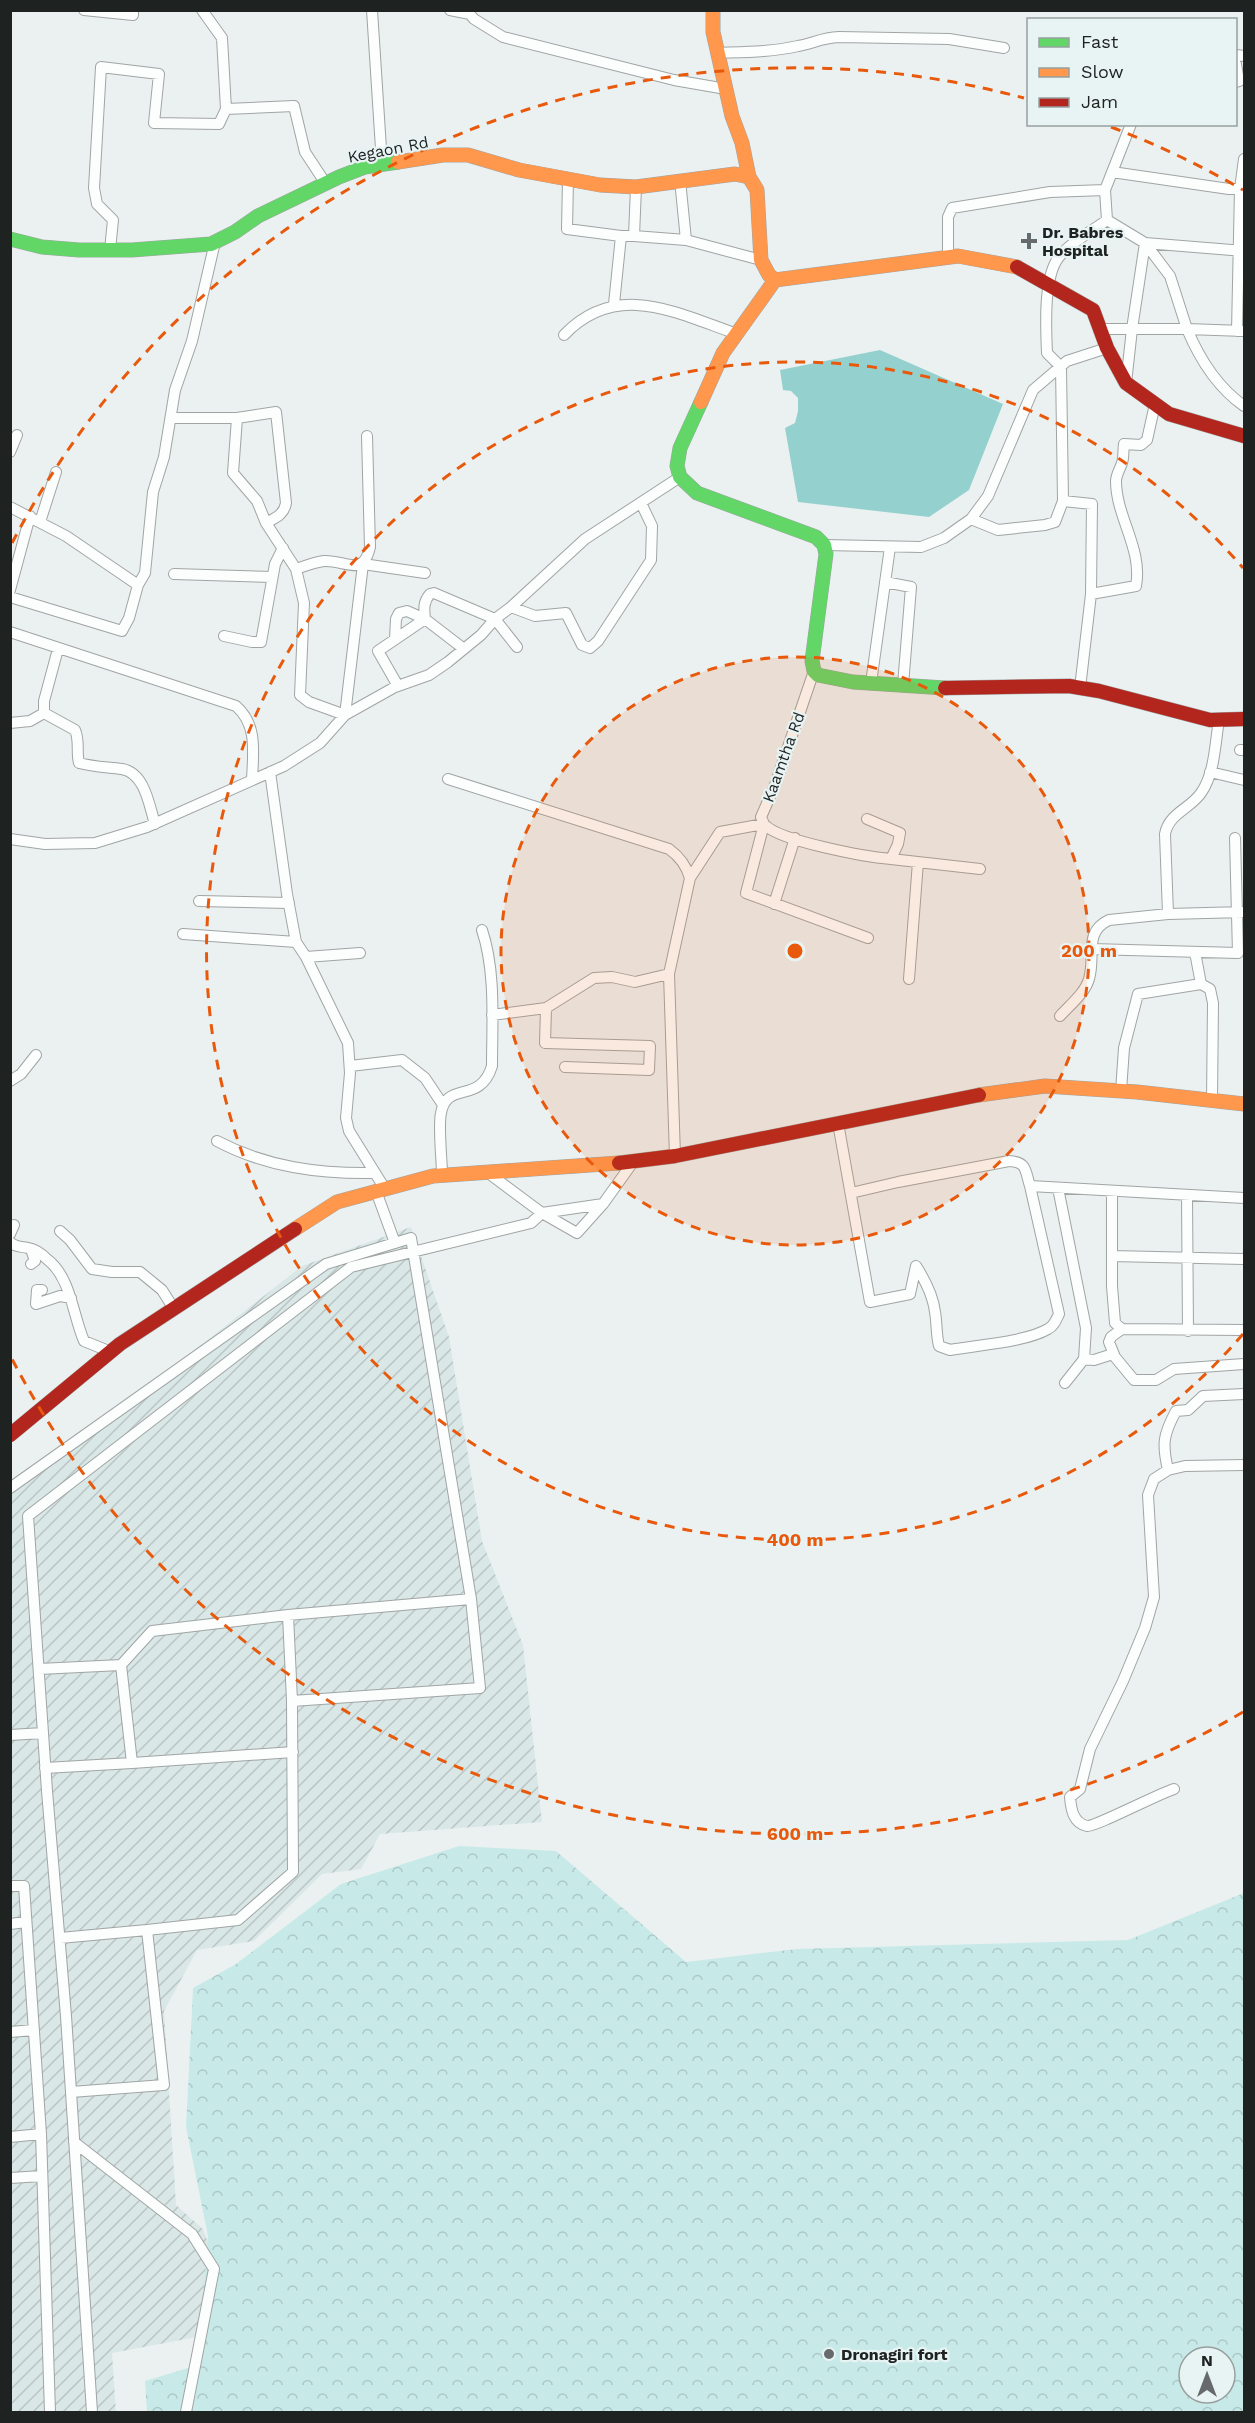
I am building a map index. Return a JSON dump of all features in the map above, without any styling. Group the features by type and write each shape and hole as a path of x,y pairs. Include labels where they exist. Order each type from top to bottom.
{"street":[{"path":"84,10 133,15 133,10"},
{"path":"110,250 113,220 97,204 94,188 101,67 159,74 154,123 219,124 226,109 222,38 201,10"},
{"path":"372,10 382,164"},
{"path":"450,10 468,12 503,37 674,80 726,89"},
{"path":"713,10 713,32 726,89 749,177 757,190 761,260 769,275 775,280"},
{"path":"718,52 764,52 801,46 822,38 839,37 949,39 1004,48"},
{"path":"1237,69 1240,85"},
{"path":"226,109 294,106 305,152 326,184"},
{"path":"1107,220 1105,190 1130,126"},
{"name":"Kegaon Rd","path":"10,238 42,247 110,250 182,247 215,242 258,216 365,167 443,155 468,156 519,170 600,185 636,187 735,174 749,177"},
{"path":"1101,329 1241,331 1242,189 1245,159"},
{"path":"1112,172 1242,189"},
{"path":"568,180 567,229 621,236 686,240 761,260"},
{"path":"680,180 686,240"},
{"path":"634,236 636,187"},
{"path":"948,257 948,217 952,208 1050,192 1105,190"},
{"path":"1107,220 1145,243 1170,276 1196,352 1230,396 1245,406"},
{"path":"971,519 998,530 1055,522 1063,501 1061,368 1047,353 1048,285 1058,258 1107,220"},
{"path":"614,304 621,236"},
{"path":"10,597 122,631 129,618 138,585 146,573 153,492 164,457 175,390 192,341 215,242"},
{"path":"1145,243 1242,251"},
{"path":"1126,383 1145,243"},
{"path":"1245,436 1169,414 1126,383 1107,348 1093,310 1016,267 958,255 775,280 723,353 680,448 677,466 682,482 697,493 816,537 824,545 826,554 812,661 814,671 818,675 871,683 960,689 1069,686 1184,715 1219,720 1245,719"},
{"path":"564,335 578,320 614,304 660,307 737,334"},
{"path":"824,545 921,547 944,538 971,519 988,496 1033,390 1067,361 1107,348"},
{"path":"1091,594 1136,586 1138,576 1135,550 1126,527 1115,479 1123,462 1124,444 1141,445 1147,440 1155,404"},
{"path":"171,418 237,418 276,412 286,504 285,510 266,523"},
{"path":"237,418 233,473 257,501 266,523 296,569 304,603 300,695 309,702 345,716"},
{"path":"10,452 17,435"},
{"path":"345,716 363,564 370,547 367,436"},
{"path":"40,522 56,472"},
{"path":"10,839 45,844 95,843 155,824 270,772 320,743 345,716 398,686 429,675 464,649 585,539 680,477"},
{"path":"1063,501 1092,504 1091,594 1080,688"},
{"path":"511,607 535,616 566,613 582,645 590,648 598,641 651,560 652,526 641,503"},
{"path":"10,507 40,522 138,585"},
{"path":"10,590 30,516"},
{"path":"224,636 261,642 275,564 283,548"},
{"path":"871,683 890,548"},
{"path":"296,569 324,561 425,573"},
{"path":"174,574 272,577"},
{"path":"885,582 911,587 903,686"},
{"path":"425,618 423,605 426,598 434,593 495,619 517,647"},
{"path":"395,639 399,613 407,611 425,618 464,649"},
{"path":"398,686 378,651 425,618"},
{"path":"10,632 236,706 244,713 253,734 252,780"},
{"path":"44,713 44,701 58,649"},
{"name":"Kaamtha Rd","path":"814,671 776,785 761,817 764,824 746,893 868,938"},
{"path":"10,723 30,721 44,713"},
{"path":"44,713 75,730 78,737 79,763 96,768 126,770 140,780 155,824"},
{"path":"1168,914 1165,834 1167,824 1202,792 1210,772 1219,720"},
{"path":"270,772 296,942 306,957 348,1043 350,1066 346,1118 349,1131 375,1173 395,1243"},
{"path":"1210,772 1245,780"},
{"path":"448,779 669,849 687,868 690,878"},
{"path":"867,819 900,833 891,859"},
{"path":"675,1156 669,975 690,878 720,832 764,824 768,829 795,838 866,857 980,869"},
{"path":"774,904 795,838"},
{"path":"1091,949 1238,953 1241,912 1240,874 1235,838"},
{"path":"909,979 918,862"},
{"path":"199,902 289,903"},
{"path":"1060,1016 1079,995 1089,979 1092,937 1103,922 1168,914 1241,912"},
{"path":"442,1175 440,1115 443,1106 456,1093 478,1089 489,1077 492,1066 492,1015 487,949 482,930"},
{"path":"183,934 296,942"},
{"path":"1195,951 1201,984"},
{"path":"306,957 360,953"},
{"path":"492,1015 546,1008 594,978 612,977 635,982 669,975"},
{"path":"1121,1091 1124,1048 1138,994 1201,984 1210,989 1213,1003 1212,1101"},
{"path":"546,1008 545,1043 670,1047"},
{"path":"565,1067 649,1070 650,1047"},
{"path":"10,1081 21,1074 36,1055"},
{"path":"350,1066 402,1060 425,1078 443,1106"},
{"path":"10,1435 111,1352 174,1309 337,1202 381,1190 442,1175 633,1162 675,1156 961,1097 1045,1086 1121,1091 1245,1104"},
{"path":"838,1123 870,1302 910,1294 916,1266 929,1291 935,1311 939,1346 950,1350 1020,1338 1048,1329 1055,1323 1059,1314 1030,1186 1024,1166 1019,1162 1009,1161 851,1193"},
{"path":"217,1141 252,1157 298,1169 328,1173 375,1173"},
{"path":"488,1172 542,1213 577,1233 603,1204 633,1162"},
{"path":"1030,1186 1245,1198"},
{"path":"1059,1188 1086,1328 1084,1359 1065,1383"},
{"path":"1112,1191 1112,1286 1115,1323 1122,1329"},
{"path":"1187,1195 1188,1331"},
{"path":"92,2412 60,1938 45,1768 28,1516 351,1267 531,1223 542,1213 603,1204"},
{"path":"60,1231 70,1240 92,1269 140,1272 162,1290 174,1309"},
{"path":"10,1488 326,1264 411,1238 471,1599 480,1688 292,1701"},
{"path":"10,1242 15,1246 31,1249 50,1261 71,1298 84,1341 111,1352"},
{"path":"31,1249 35,1261 31,1264"},
{"path":"1112,1256 1245,1259"},
{"path":"42,1290 37,1290 36,1304 60,1296 71,1298"},
{"path":"1245,1330 1122,1329 1111,1337 1109,1342 1113,1354 1134,1380 1156,1380 1174,1369 1245,1364"},
{"path":"1084,1359 1094,1360 1113,1354"},
{"path":"1168,1470 1163,1448 1165,1431 1176,1411 1188,1410 1203,1396 1245,1394"},
{"path":"1174,1789 1158,1794 1096,1825 1088,1826 1079,1822 1071,1812 1070,1797 1080,1789 1090,1749 1124,1681 1145,1628 1154,1597 1148,1495 1155,1479 1168,1470 1185,1466 1245,1465"},
{"path":"39,1669 121,1665 152,1631 288,1615 471,1599"},
{"path":"60,1938 238,1920 293,1872 293,1752 288,1615"},
{"path":"121,1665 132,1762"},
{"path":"10,1735 43,1733"},
{"path":"45,1768 293,1752"},
{"path":"10,1887 24,1886 41,2134 50,2412"},
{"path":"10,1924 26,1922"},
{"path":"71,2092 164,2085 147,1930"},
{"path":"10,2032 34,2030"},
{"path":"10,2137 41,2134"},
{"path":"74,2142 192,2234 214,2269 186,2412"},
{"path":"10,2178 42,2176"}],"shaded area":[{"path":"411,1227 449,1337 482,1541 523,1645 542,1822 380,1834 361,1869 322,1874 254,1941 197,1950 164,2011 176,2205 203,2229 218,2270 202,2336 112,2353 116,2412 11,2412 10,1495 302,1266"}],"green space":[{"path":"459,1846 556,1851 686,1962 797,1949 1128,1940 1244,1893 1244,2412 147,2412 145,2381 198,2365 208,2236 186,2127 193,1988 236,1964 341,1884"}],"water":[{"path":"880,350 1003,404 969,490 929,517 798,502 785,428 795,423 798,398 791,391 783,390 780,370"}],"traffic: fast":[{"path":"10,239 42,247 79,250 132,250 211,244 235,232 258,216 339,177 365,167 398,162"},
{"path":"701,402 680,448 677,466 680,477 697,493 816,537 824,545 826,554 812,661 814,671 818,675 853,682 945,688"}],"traffic: slow":[{"path":"713,10 713,32 732,116 742,143 749,177 757,190 761,260 769,275 775,280"},
{"path":"398,162 443,155 468,155 519,170 600,185 636,187 735,174 749,177"},
{"path":"701,402 723,353 775,280 958,256 1017,267"},
{"path":"979,1095 1045,1086 1137,1092 1244,1104"},
{"path":"295,1229 337,1202 433,1176 619,1163"}],"traffic: jam":[{"path":"1017,267 1093,310 1107,348 1126,383 1169,414 1244,436"},
{"path":"945,688 1069,686 1099,691 1210,720 1244,719"},
{"path":"619,1163 675,1156 979,1095"},
{"path":"10,1435 120,1344 295,1229"}],"place":[{"name":"Dr. Babres Hospital","path":"1029,241"},
{"name":"Dronagiri fort","path":"829,2354"}]}
